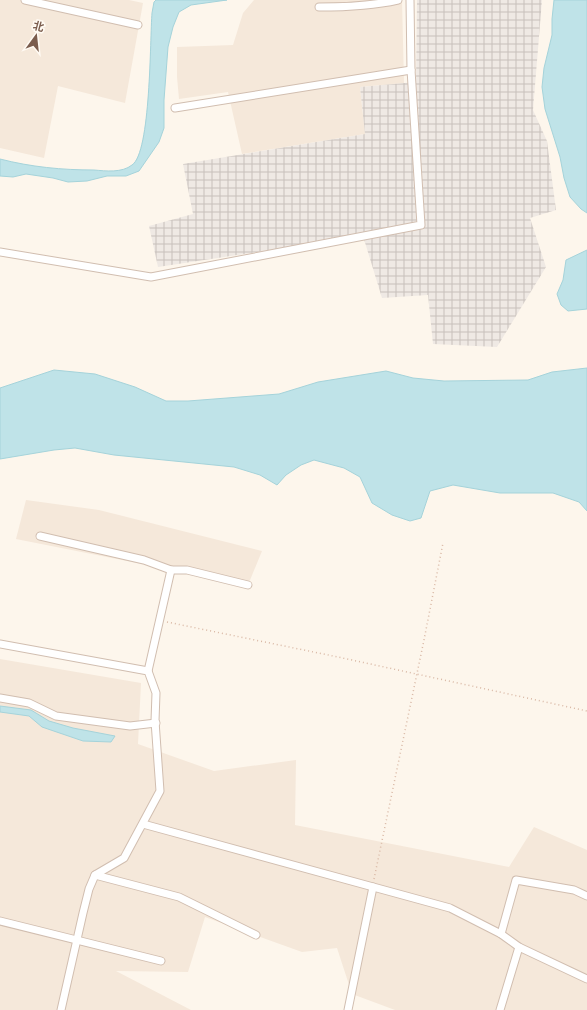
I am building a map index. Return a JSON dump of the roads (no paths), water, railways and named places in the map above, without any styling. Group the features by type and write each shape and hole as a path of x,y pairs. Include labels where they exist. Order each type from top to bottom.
{"street":[{"path":"25,0 138,25"},
{"path":"319,7 343,7 384,3 398,0"},
{"path":"0,252 151,277 421,225 411,70 410,0"},
{"path":"175,108 411,70"},
{"path":"40,536 144,560 171,570 187,570 248,585"},
{"path":"61,1010 89,889 95,875 124,858 160,791 156,724 156,693 148,671 171,570"},
{"path":"0,644 148,671"},
{"path":"0,698 29,704 56,716 130,726 156,724"},
{"path":"142,824 450,908 501,934 519,947 587,979"},
{"path":"95,875 179,897 256,935"},
{"path":"501,934 516,880 574,890 587,896"},
{"path":"348,1010 373,887"},
{"path":"0,921 161,961"},
{"path":"500,1010 519,947"}],"water":[{"path":"156,0 227,0 191,5 179,12 173,27 168,47 164,100 164,128 159,142 139,171 126,176 107,176 87,181 68,182 26,174 13,177 0,176 0,159 47,168 114,171 128,168 132,165 138,156 143,140 150,69 152,13 154,2"},
{"path":"554,0 587,0 587,213 570,197 564,178 560,157 545,109 542,87 544,68 552,35"},
{"path":"587,250 587,309 568,311 561,305 557,294 563,280 566,260"},
{"path":"587,368 587,511 579,502 553,493 500,493 453,485 430,491 421,518 410,521 392,515 372,503 360,477 344,468 314,460 301,465 286,475 277,485 260,475 234,467 114,455 75,448 0,459 0,388 54,370 95,374 135,387 166,401 188,401 279,394 318,382 386,371 413,378 444,381 528,380 552,372"},
{"path":"0,706 31,710 49,721 73,728 115,736 111,742 83,741 42,727 29,716 0,712"}]}
